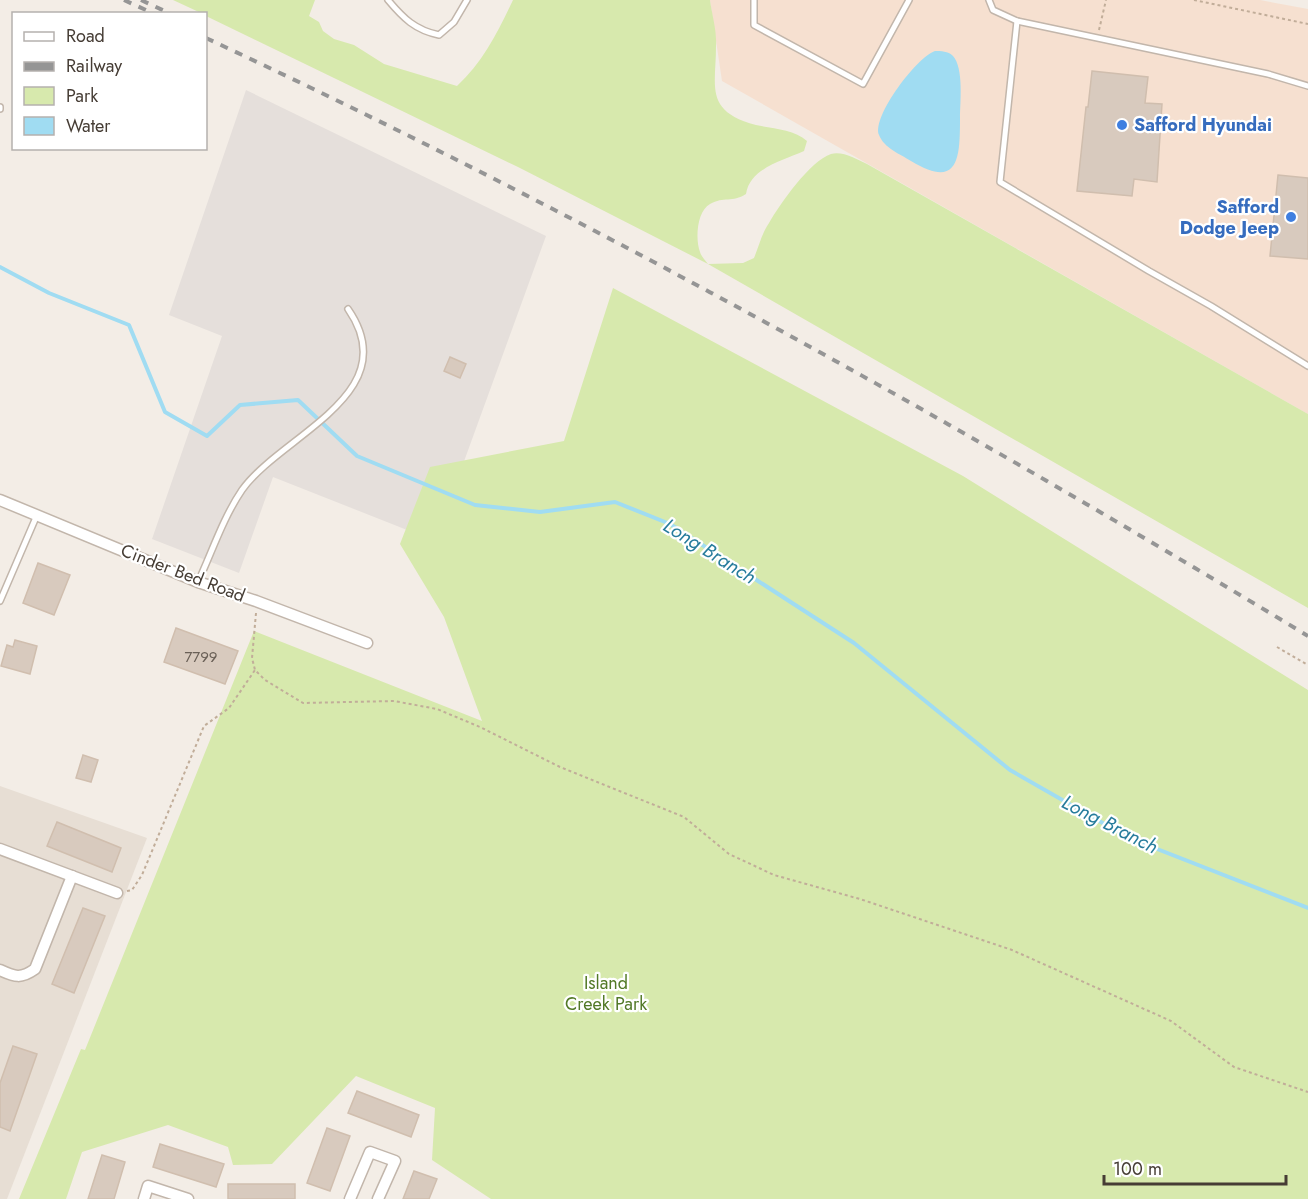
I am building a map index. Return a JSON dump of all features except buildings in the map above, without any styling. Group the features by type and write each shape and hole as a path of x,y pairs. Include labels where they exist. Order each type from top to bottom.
{"street":[{"name":"Cinder Bed Road","path":"0,500 198,582 256,601 367,643"},
{"path":"0,849 117,893"},
{"path":"0,970 13,976 26,975 35,969 72,876"},
{"path":"350,1199 370,1152 395,1161 378,1199"},
{"path":"144,1199 148,1186 188,1199"}],"lane":[{"path":"387,0 400,15 423,32 439,35 454,22 467,0"},
{"path":"754,0 754,25 863,84 909,0"},
{"path":"989,0 993,10 1017,21 1268,75 1308,86"},
{"path":"1017,21 1000,182 1308,366"},
{"path":"198,582 242,490 276,456 324,419 350,392 363,363 364,347 358,324 348,309"},
{"path":"0,601 37,515"}],"path":[{"path":"1097,39 1106,0"},
{"path":"1194,0 1308,24"},
{"path":"256,601 256,627 252,658 255,670 265,680 303,703 394,701 437,710 480,727 560,767 684,817 729,854 774,875 860,899 1012,950 1172,1021 1234,1066 1308,1092"},
{"path":"1277,647 1308,665"},
{"path":"117,893 132,890 142,875 204,726 229,708 255,670"}],"shaded area":[{"name":"Safford Hyundai","path":"710,0 1260,0 1308,9 1308,414 722,81"},
{"path":"246,90 546,236 435,541 273,477 239,573 152,539 222,336 169,315"},
{"path":"0,786 147,838 7,1199 0,1199"}],"green space":[{"path":"173,0 315,0 309,16 319,22 323,31 334,39 354,45 384,64 457,86 482,57 513,0 710,0 716,40 716,96 720,105 739,119 790,132 807,141 804,151 760,172 749,185 746,194 720,200 706,208 698,226 698,246 708,264 518,167 207,16 207,12 199,12"},
{"path":"831,154 845,155 867,164 1308,414 1308,608 708,264 743,263 754,258 762,235 780,205 805,174"},
{"name":"Island Creek Park","path":"613,288 963,476 1308,690 1308,1199 491,1199 432,1160 435,1108 356,1076 272,1164 233,1165 228,1147 168,1125 82,1152 66,1199 19,1199 81,1049 85,1050 254,631 482,721 444,617 400,544 430,467 564,441"}],"water":[{"path":"935,51 947,52 953,56 959,69 961,86 957,157 954,165 948,171 939,172 927,169 888,147 879,135 882,115 898,88 918,64"}],"waterway":[{"name":"Long Branch","path":"0,267 49,293 129,325 165,412 207,436 240,405 298,400 357,456 475,505 540,512 615,502 670,524 854,643 1010,770 1129,838 1308,908"}],"railway":[{"path":"124,0 148,11"},
{"path":"141,0 167,12"},
{"path":"207,38 488,176 765,322 1038,476 1308,636"}],"place":[{"name":"Safford Hyundai","path":"1122,125"},
{"name":"Safford Dodge Jeep","path":"1291,217"}]}
